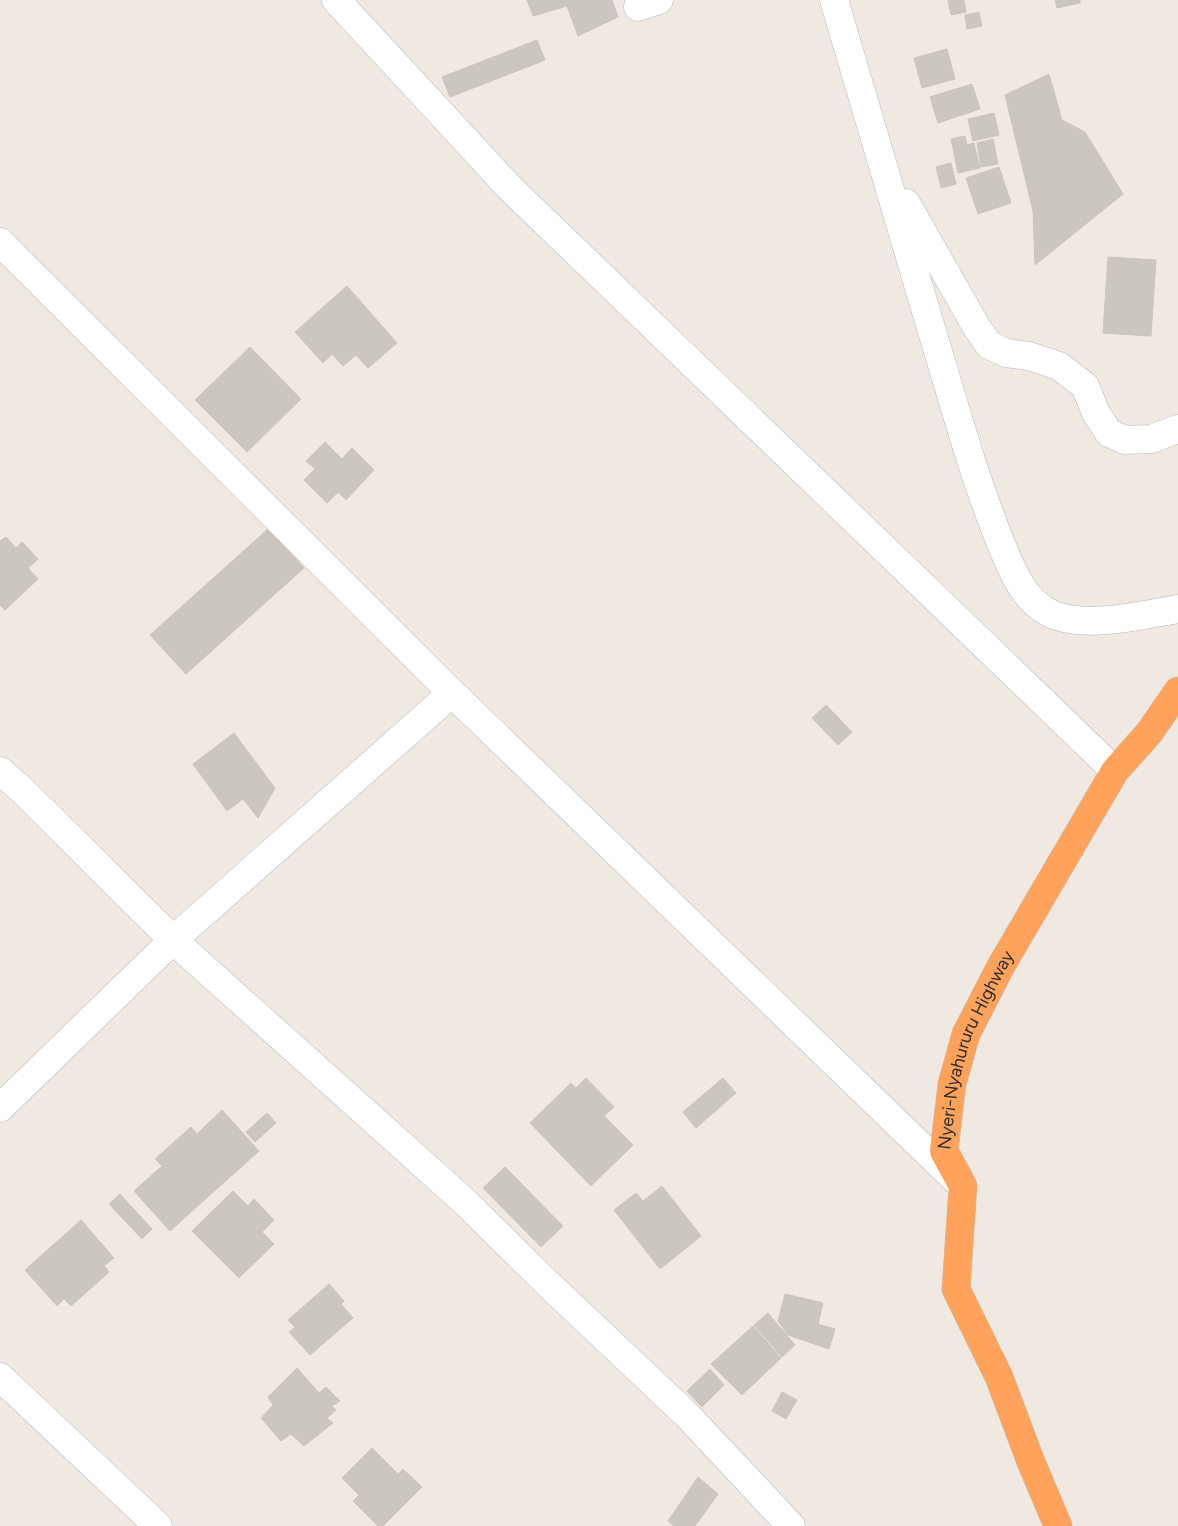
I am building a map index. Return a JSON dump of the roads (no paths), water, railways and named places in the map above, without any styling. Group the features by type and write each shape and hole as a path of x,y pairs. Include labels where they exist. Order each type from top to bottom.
{"highway":[{"name":"Nyeri-Nyahururu Highway","path":"963,1186 944,1151 952,1084 966,1034 1001,966 1115,771 1149,732 1178,691"},
{"path":"963,1186 956,1289 999,1377 1031,1462 1058,1526"}],"street":[{"path":"336,0 510,188 1115,771"},
{"path":"834,0 973,468 1008,560 1023,589 1032,601 1046,612 1060,618 1077,621 1125,618 1178,609"},
{"path":"882,161 976,326 989,345 1006,353 1029,356 1059,366 1085,386 1096,413 1109,433 1117,437 1125,440 1151,439 1178,429"},
{"path":"0,242 452,693 963,1186"},
{"path":"0,1108 173,940 452,693"},
{"path":"0,771 173,940 464,1202 544,1280 688,1414 791,1526"},
{"path":"0,1377 158,1526"}]}
